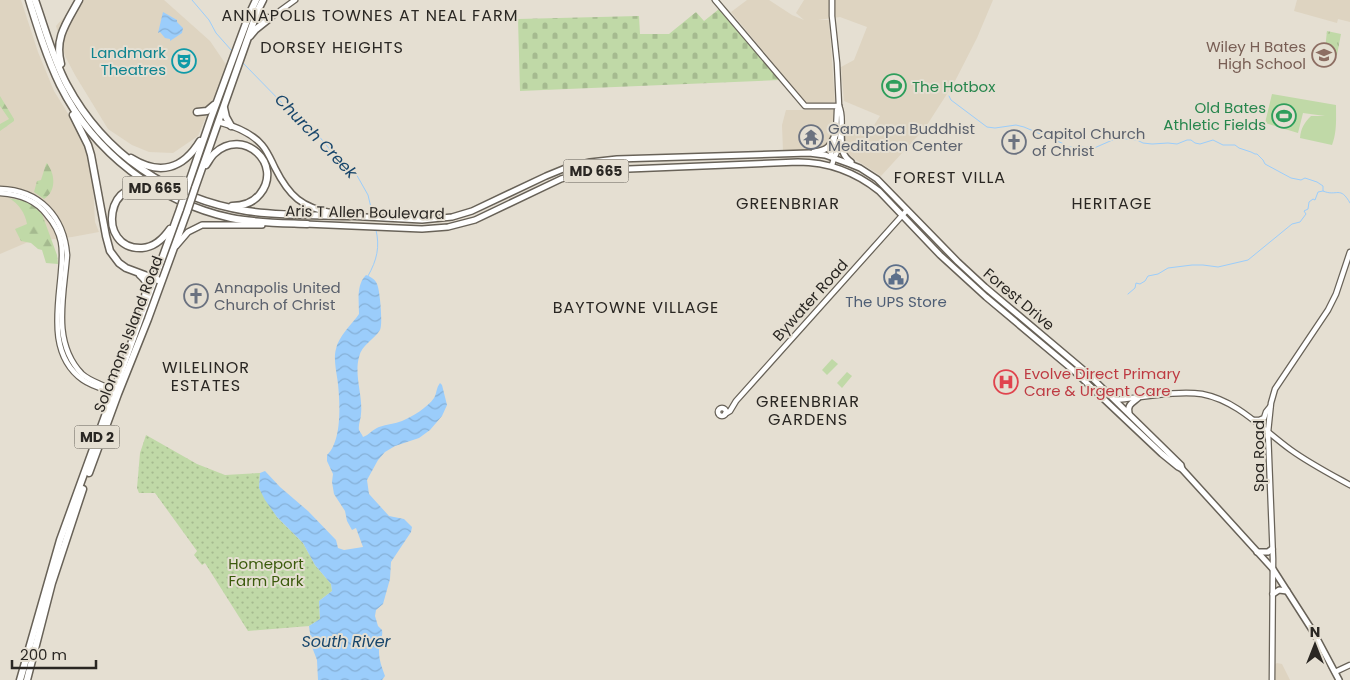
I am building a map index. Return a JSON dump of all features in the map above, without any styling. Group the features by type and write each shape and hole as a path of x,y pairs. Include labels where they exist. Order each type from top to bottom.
{"highway":[{"name":"Aris T Allen Boulevard","path":"29,0 53,70 61,87 79,117 121,163 149,184 178,200 209,212 260,222 307,224"},
{"name":"Aris T Allen Boulevard","path":"35,0 58,67 84,113 122,155 152,178 181,192 234,209 261,213 351,216"},
{"path":"66,84 59,58 59,40 79,0"},
{"name":"Solomons Island Road","path":"20,680 60,540 116,393 148,319 176,220 195,188 200,175 247,42 256,0"},
{"name":"Solomons Island Road","path":"27,680 45,608 63,550 146,302 170,257 188,185 210,118 254,11 262,0"},
{"path":"247,42 255,30 270,18"},
{"path":"53,70 88,145 110,251 119,264 139,274 158,280"},
{"path":"197,112 209,110 219,97"},
{"path":"224,106 225,114 231,126"},
{"path":"210,118 219,122"},
{"path":"102,135 136,161 160,168 184,161 193,152 207,129"},
{"path":"200,175 212,155 227,145 244,145 256,151 264,160 267,178 266,185 253,201 236,206 208,202"},
{"path":"176,220 159,242 139,248 128,245 120,239 112,223 111,214 114,204 121,195 134,188 148,189 178,200"},
{"path":"139,274 147,281 146,302"},
{"path":"45,608 49,587 48,582 52,578 59,555 63,550"}],"main road":[{"path":"219,122 251,135 262,144 285,186 296,198 313,209 351,216"},
{"path":"808,153 821,151 829,147 838,133"},
{"path":"838,133 843,154 860,168"},
{"name":"Aris T Allen Boulevard","path":"351,216 432,220 461,215 558,171 590,162 808,153 833,158"},
{"name":"Forest Drive","path":"833,158 860,168 881,183 985,287 1076,364 1115,400 1181,464 1182,469"},
{"name":"Aris T Allen Boulevard","path":"307,224 390,228 448,227 475,220 561,179 592,171 618,168 798,162 832,166"},
{"name":"Forest Drive","path":"832,166 868,182 879,191 940,254 978,289 1062,360 1162,454 1178,468 1182,469 1272,569 1314,633 1339,680"},
{"path":"170,257 184,236 194,228 202,225 307,224"},
{"path":"920,233 925,229"},
{"path":"1130,416 1129,406 1138,398"},
{"path":"1106,401 1115,400"},
{"path":"1257,552 1268,552 1272,549"},
{"path":"1273,594 1279,590 1287,591"}],"street":[{"path":"254,11 270,18 296,0"},
{"path":"715,0 805,106 840,106"},
{"path":"832,0 840,106 837,110 838,133 831,153 833,158 832,166"},
{"path":"0,189 20,191 38,200 50,211 62,228 67,255 62,328 65,346 70,358 84,375 116,393"},
{"path":"0,194 18,196 30,201 44,210 54,224 62,244 57,320 61,350 68,363 83,380 116,393"},
{"name":"Bywater Road","path":"725,412 730,411 732,406 907,210"},
{"name":"Spa Road","path":"1272,680 1273,594 1268,432 1270,406 1275,390 1328,310 1336,294 1350,252"},
{"path":"1115,400 1182,393 1202,394 1226,402 1241,410 1299,456 1350,485"},
{"path":"1254,420 1264,418 1270,406"},
{"path":"1335,672 1350,666"}],"shaded area":[{"path":"0,0 21,0 38,52 54,91 80,133 88,156 93,185 95,222 99,232 28,242 0,254"},
{"path":"74,0 164,0 210,41 227,66 198,136 173,153 149,152 132,145 108,129 65,56 56,26 66,15"},
{"path":"747,0 769,0 792,15 804,20 796,13 804,0 993,0 977,38 954,83 925,128 881,176 844,150 844,126 870,128 856,153 880,116 844,101 841,67 854,60 867,27 840,17 818,20 829,20 835,102 807,104 731,12"},
{"path":"1297,0 1350,0 1350,22 1338,19 1337,23 1294,11"},
{"path":"786,110 834,110 831,141 823,150 783,151 782,125"},
{"path":"1277,663 1282,664 1290,680 1273,680 1274,665"}],"green space":[{"path":"719,9 779,80 520,91 518,19 639,16 640,34 669,34 696,12 704,21"},
{"path":"1327,31 1341,34 1337,55 1323,52"},
{"name":"Old Bates Athletic Fields","path":"1272,94 1336,105 1332,145 1300,138 1303,126 1311,116 1325,116 1303,113 1298,133 1265,123"},
{"path":"0,96 14,121 0,131 0,124 9,119 0,106"},
{"path":"47,163 52,172 53,187 44,199 34,192 37,181 41,180"},
{"path":"9,198 24,201 42,214 57,255 58,264 46,263 42,250 31,243 21,241 15,229 27,224 26,220 19,206"},
{"path":"832,359 838,364 827,375 822,370"},
{"path":"847,372 852,376 842,388 837,383"},
{"name":"Homeport Farm Park","path":"146,435 197,464 225,475 260,473 259,488 277,517 303,543 315,565 331,584 332,591 319,601 320,619 309,626 248,631 205,563 202,565 194,555 197,551 155,493 139,493 137,488 140,453"}],"water":[{"path":"163,12 177,20 183,28 182,33 170,41 160,32 158,33"},
{"name":"South River","path":"366,275 373,278 378,287 381,327 365,345 359,357 358,378 361,416 359,430 363,437 377,428 397,423 420,411 434,398 440,383 447,405 442,416 430,430 419,438 395,446 385,452 378,460 367,480 369,494 389,516 404,519 412,527 411,532 391,562 390,579 383,604 376,610 375,616 378,626 382,630 379,656 385,676 382,680 318,680 317,660 312,647 309,626 320,619 319,601 332,591 331,584 315,565 303,543 277,517 265,500 259,488 260,473 265,471 308,511 336,540 338,548 344,550 363,547 356,528 352,530 347,521 345,511 334,494 333,474 327,461 327,455 335,441 339,422 339,392 335,353 342,335 359,314 359,288"}],"waterway":[{"name":"Church Creek","path":"192,0 232,51"},
{"name":"Church Creek","path":"243,63 288,109 318,135 336,157 355,172 368,195 373,216"},
{"path":"949,96 951,100 987,127 995,128 1016,125 1064,144 1067,147 1088,147 1092,149 1117,138 1152,144 1177,144 1187,140 1200,144 1213,140 1223,145 1235,145 1257,154 1265,164 1291,178 1301,180 1305,178 1323,186 1323,191 1344,194 1350,203"},
{"path":"1128,294 1135,288 1136,283 1140,284 1148,276 1158,274 1168,268 1192,265 1218,267 1248,260 1292,224 1300,222 1306,214 1304,211 1308,209 1309,202 1313,199 1315,200 1318,192 1323,191"},
{"name":"Church Creek","path":"368,276 377,253 376,230"}],"place":[{"name":"Wiley H Bates High School","path":"1324,55"},
{"name":"Landmark Theatres","path":"184,61"},
{"name":"The Hotbox","path":"894,86"},
{"name":"Old Bates Athletic Fields","path":"1284,116"},
{"name":"Gampopa Buddhist Meditation Center","path":"811,137"},
{"name":"Capitol Church of Christ","path":"1014,142"},
{"name":"The UPS Store","path":"896,277"},
{"name":"Annapolis United Church of Christ","path":"196,296"},
{"name":"Evolve Direct Primary Care & Urgent Care","path":"1006,382"}],"district":[{"name":"ANNAPOLIS TOWNES AT NEAL FARM","path":"370,15"},
{"name":"DORSEY HEIGHTS","path":"332,47"},
{"name":"FOREST VILLA","path":"950,177"},
{"name":"GREENBRIAR","path":"788,203"},
{"name":"HERITAGE","path":"1112,203"},
{"name":"BAYTOWNE VILLAGE","path":"636,307"},
{"name":"WILELINOR ESTATES","path":"206,376"},
{"name":"GREENBRIAR GARDENS","path":"808,410"}]}
